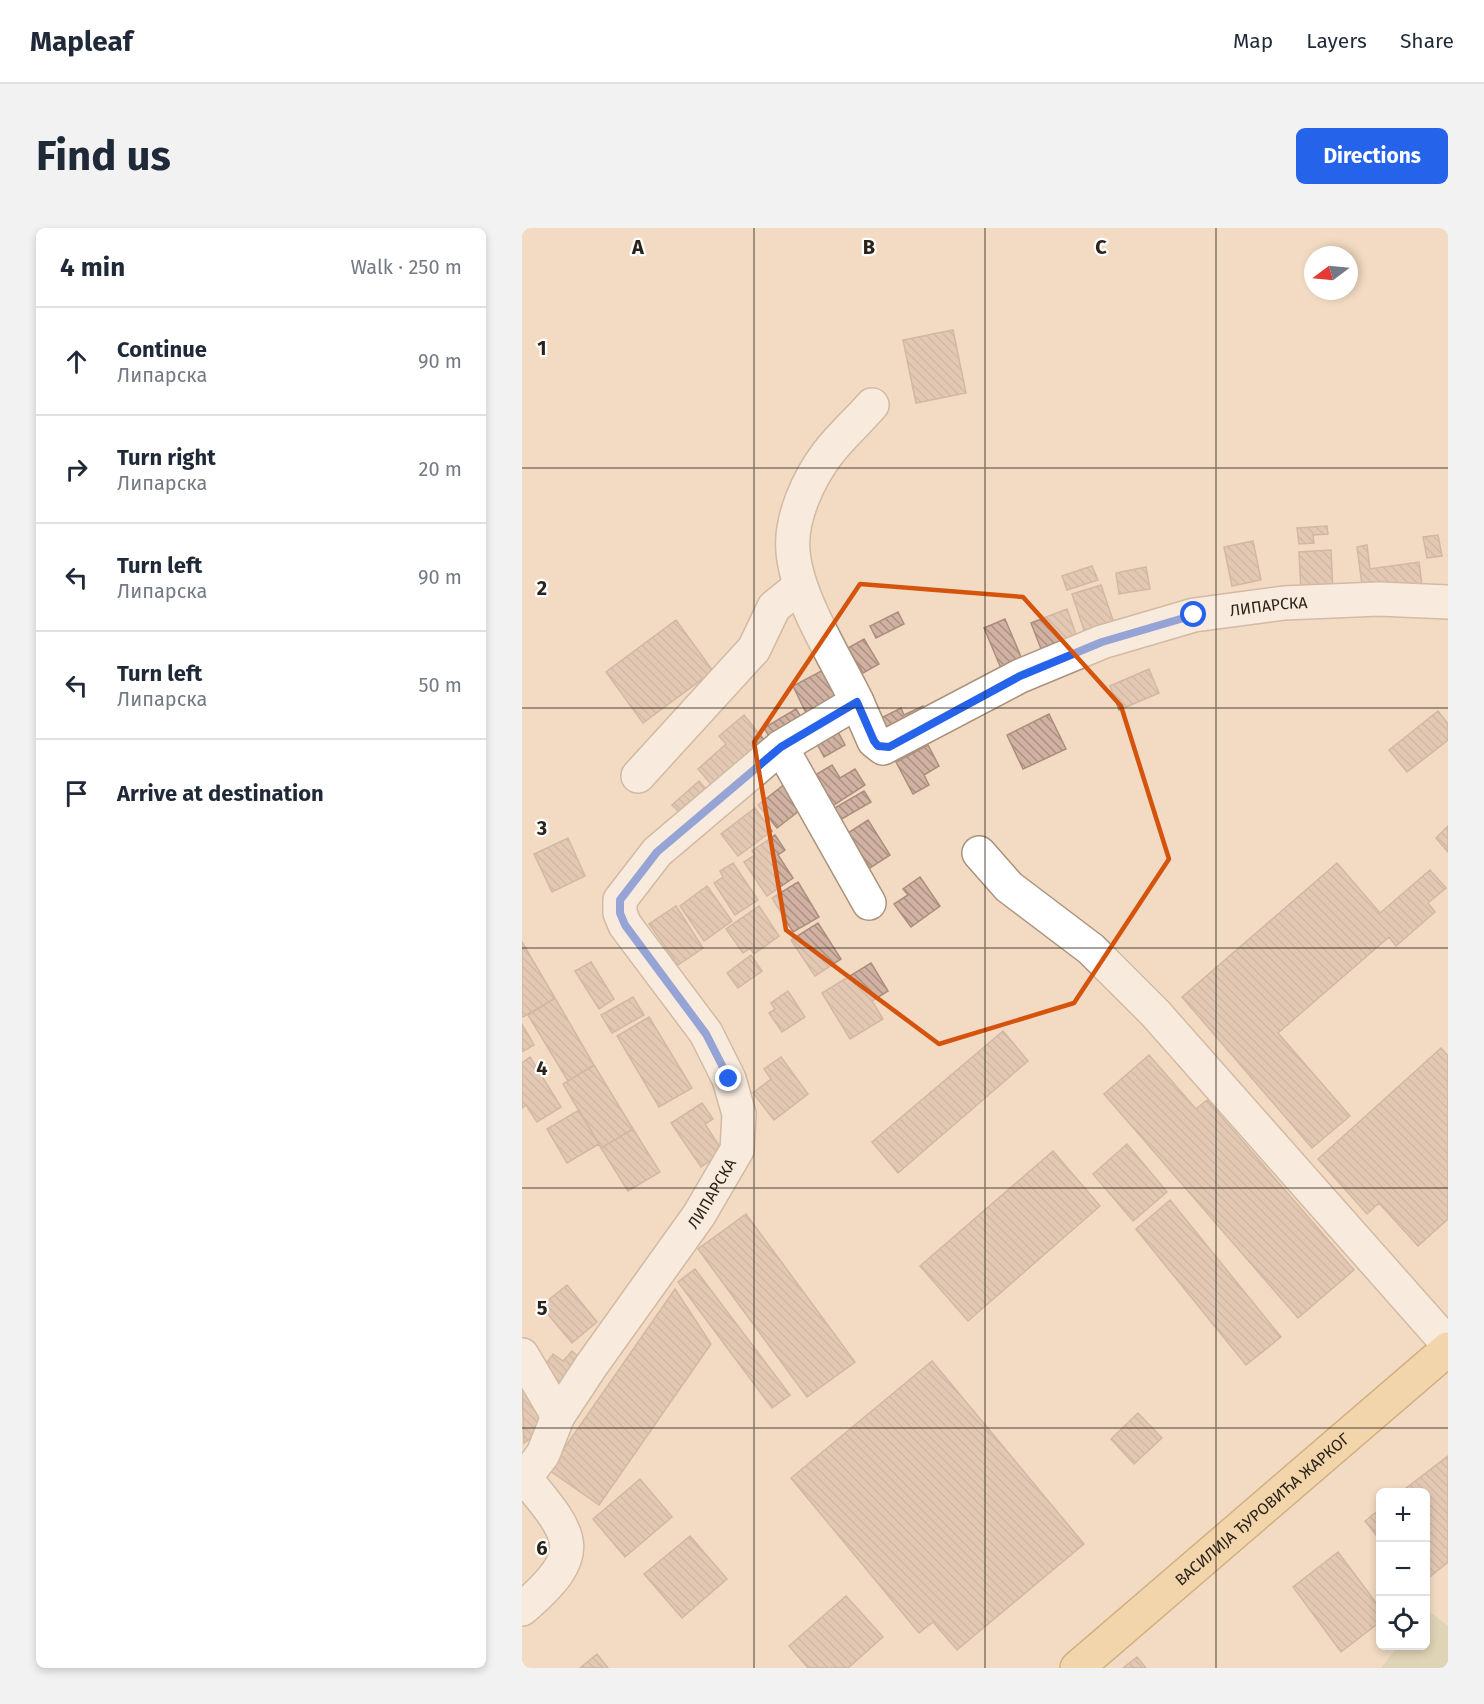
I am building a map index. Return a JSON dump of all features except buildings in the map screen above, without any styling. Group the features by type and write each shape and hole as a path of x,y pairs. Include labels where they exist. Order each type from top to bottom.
{"main road":[{"name":"ВАСИЛИЈА ЂУРОВИЋА ЖАРКОГ","path":"1077,1668 1448,1349"}],"street":[{"path":"857,702 800,586 793,550 795,527 801,502 828,453 872,405"},
{"path":"638,776 754,649 774,607 800,586"},
{"name":"ЛИПАРСКА","path":"522,1609 552,1583 563,1563 567,1542 559,1518 524,1476 543,1454 558,1416 640,1294 699,1215 738,1150 739,1114 729,1079 706,1034 625,925 620,913 620,900 657,852 781,747 857,702 874,741 883,748 1020,676 1102,642 1194,615 1284,603 1379,599 1448,602"},
{"path":"781,747 869,903"},
{"path":"979,853 1009,887 1091,949 1156,1014 1448,1344"},
{"path":"522,1355 558,1416"}],"highlighted area":[{"path":"860,584 1023,597 1121,706 1169,859 1074,1003 939,1044 786,930 754,742"}],"green space":[{"path":"1430,1612 1448,1626 1448,1668 1381,1668 1395,1650 1430,1650"}],"route":[{"path":"729,1079 706,1034 625,925 620,913 620,900 657,852 781,747 857,702 874,741 883,748 889,747 1020,676 1102,642 1194,615"}]}
